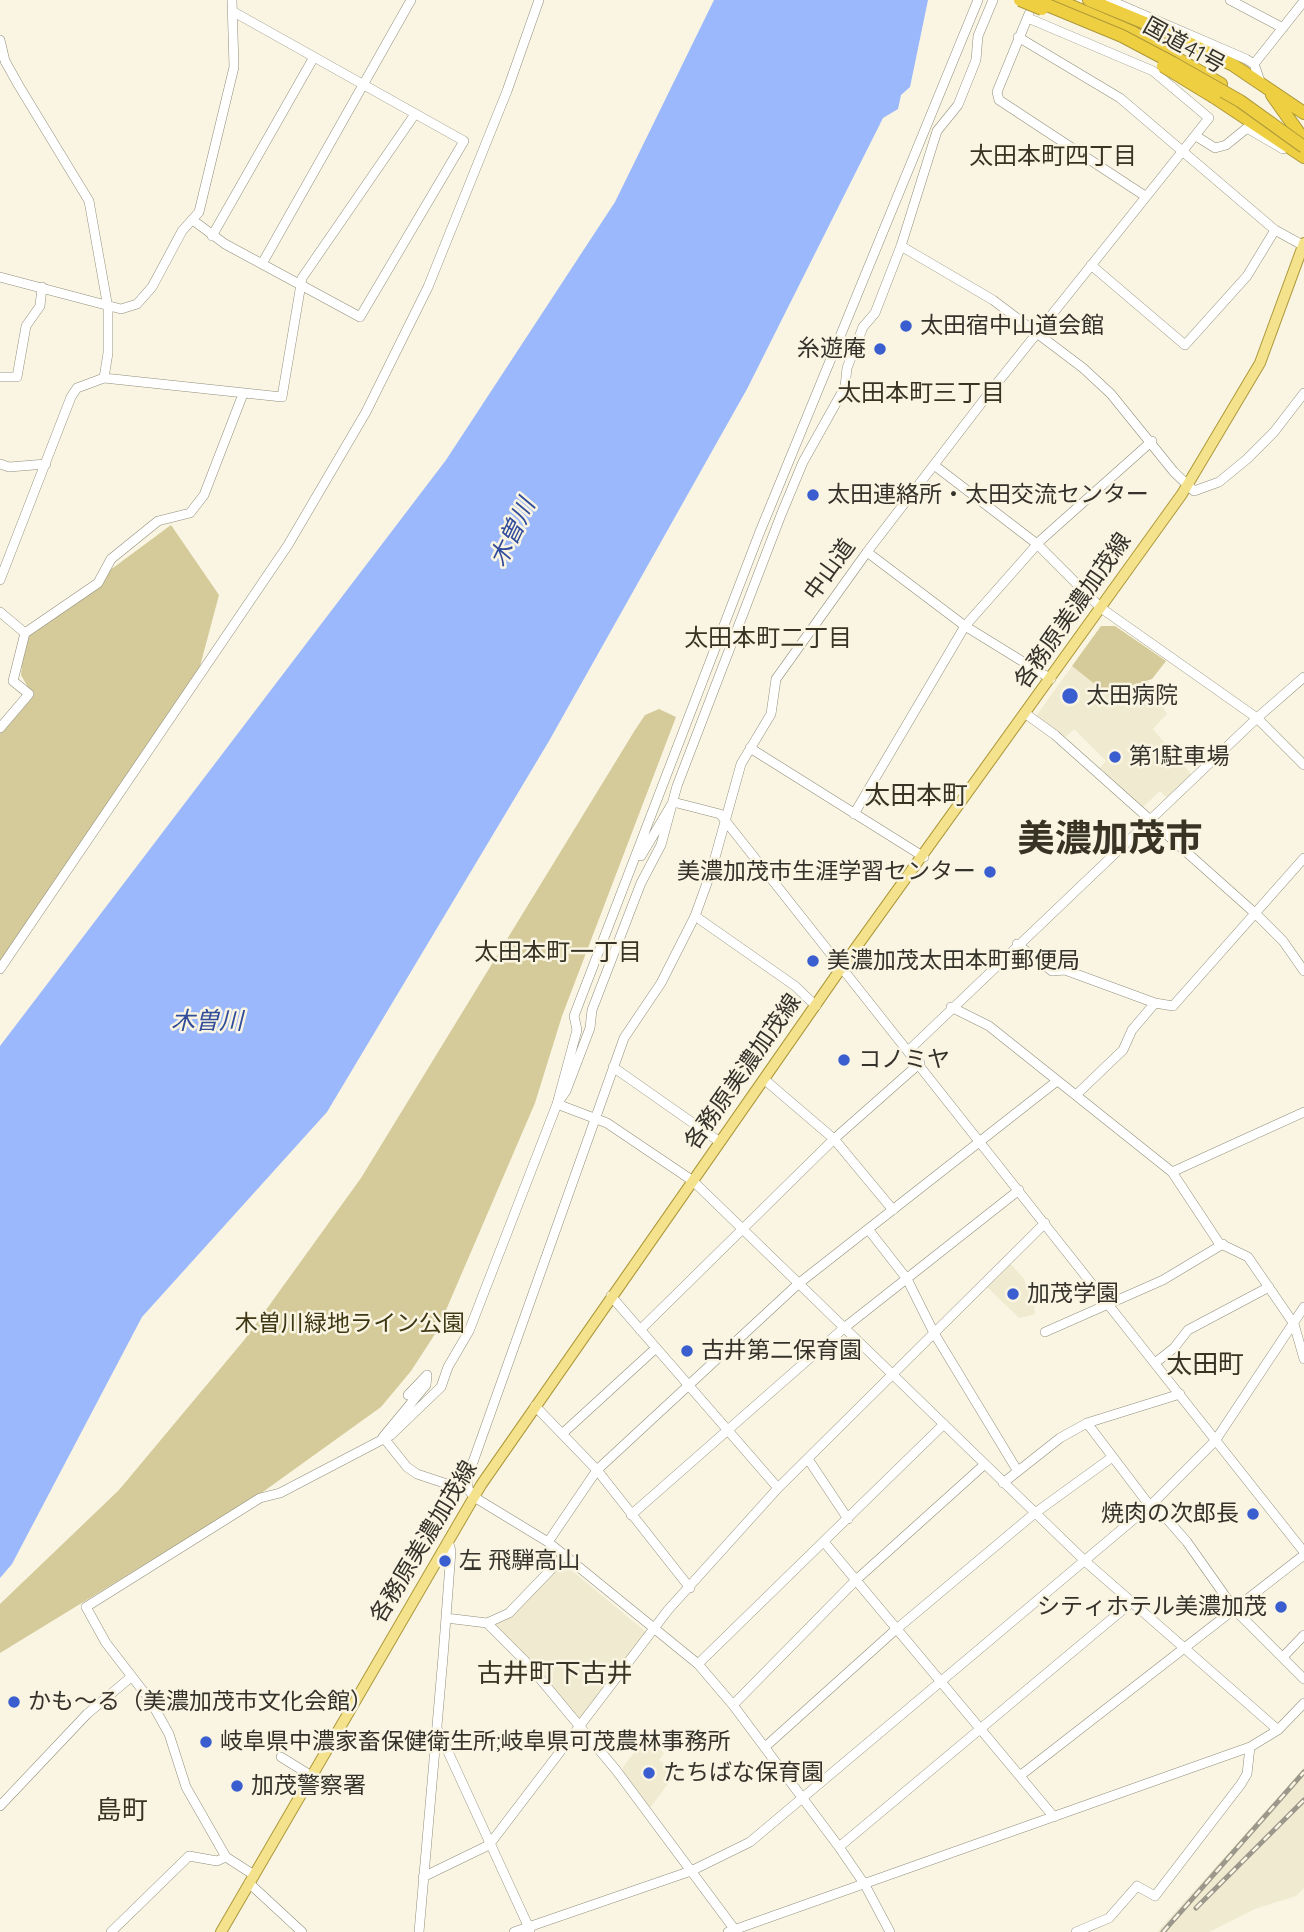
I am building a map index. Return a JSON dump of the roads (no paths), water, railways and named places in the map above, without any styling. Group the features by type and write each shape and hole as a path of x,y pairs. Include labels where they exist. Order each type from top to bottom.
{"highway":[{"path":"1020,0 1119,42 1242,115 1302,147"},
{"name":"国道41号","path":"1035,0 1122,36 1173,63 1233,97 1302,147"},
{"name":"国道41号","path":"1057,0 1167,51 1243,98 1302,147"},
{"path":"1089,0 1167,32 1233,65 1301,109"},
{"path":"1260,81 1284,108 1302,147"}],"main road":[{"name":"各務原美濃加茂線","path":"221,1932 474,1497 611,1296 842,967 924,857 1187,486 1260,363 1304,244"}],"street":[{"path":"0,277 108,308 130,309 152,287 182,231 194,222 227,106 234,67 232,0"},
{"path":"263,262 411,0"},
{"path":"0,970 288,545 366,412 428,287 507,92 539,0"},
{"path":"557,1104 577,1030 574,1016 759,534 978,0"},
{"path":"302,1932 226,1857 186,1787 169,1734 150,1700 106,1643 86,1607 260,1498 280,1493 320,1474 391,1435 441,1387 448,1367 469,1331 557,1104 576,1066 590,1028 592,1010 641,883 662,845 673,802 781,515 803,462 845,387 847,368 863,327 875,313 901,246 937,131 958,104 976,60 978,36 993,0"},
{"path":"1035,0 997,92 999,100 1145,196"},
{"path":"1109,0 1254,64 1260,81"},
{"path":"1230,0 1283,28"},
{"path":"1254,64 1304,2"},
{"path":"194,222 212,236 360,317 464,141 232,11"},
{"path":"1028,18 1153,71 1208,113 1209,118 1196,136 1215,148 1226,145 1247,128 1282,149 1302,147"},
{"path":"1018,37 1120,98 1275,230 1304,244"},
{"path":"0,40 5,61 89,201 108,308 104,379"},
{"path":"212,236 314,57"},
{"path":"0,580 4,555 77,388 104,379 282,397 302,278 415,114"},
{"path":"1226,145 1241,123 1242,115"},
{"name":"中山道","path":"474,1497 468,1489 468,1476 597,1119 613,1067 624,1038 661,983 695,916 734,784 750,748 771,714 776,679 867,552 1036,332 1196,136"},
{"path":"1091,265 1185,345 1247,276 1275,230"},
{"path":"901,246 993,300 1096,379 1194,491 1219,482 1274,432 1304,393"},
{"path":"0,377 17,377 26,326 40,306 42,287"},
{"path":"0,728 29,694 13,681 25,633 98,583 111,559 158,521 190,513 204,495 243,394"},
{"path":"854,814 965,626 1037,544 1152,441"},
{"path":"0,464 9,467 46,464"},
{"path":"934,465 1037,544 1101,608 1257,718 1304,765"},
{"path":"867,552 965,626 1051,679"},
{"path":"0,611 25,633"},
{"path":"909,1050 1017,944 1304,677"},
{"path":"1026,713 1055,735 1257,915 1283,941 1304,971"},
{"path":"750,748 924,857"},
{"path":"636,859 642,855 673,802"},
{"path":"673,802 720,814 725,819 1304,1553 1185,1649 1021,1774"},
{"path":"1017,944 1052,971 1065,970 1155,1003 1173,1006 1257,915 1304,858"},
{"path":"695,916 795,986 816,1006"},
{"path":"1076,1095 1123,1050 1132,1030 1155,1003"},
{"path":"951,1007 989,1026 1172,1172 1186,1196 1223,1244 1248,1258 1269,1287 1294,1324 1304,1359"},
{"path":"640,1330 834,1139 919,1063"},
{"path":"613,1067 720,1142"},
{"path":"765,1080 834,1139 893,1210"},
{"path":"548,1542 597,1470 798,1283 1057,1081"},
{"path":"557,1104 597,1119 693,1181 1086,1562 1278,1730"},
{"path":"1172,1172 1304,1112"},
{"path":"631,1515 844,1328 1019,1190"},
{"path":"423,1877 489,1845 654,1628 778,1489 1045,1223"},
{"path":"868,1229 907,1279 934,1333 1017,1470"},
{"path":"1045,1332 1163,1280 1223,1244"},
{"path":"1155,1363 1188,1330 1269,1287"},
{"path":"611,1296 778,1489"},
{"path":"514,1932 691,1871 750,1842 1151,1505 1215,1441 1304,1307"},
{"path":"562,1434 656,1348"},
{"path":"383,1437 426,1385 427,1375 408,1395"},
{"path":"1003,1483 1060,1438 1087,1423 1180,1394"},
{"path":"535,1406 597,1470 690,1588"},
{"path":"1087,1423 1111,1458 1187,1542 1235,1609 1304,1679"},
{"path":"698,1664 944,1424"},
{"path":"383,1437 407,1467 425,1479 459,1488"},
{"path":"765,1747 1035,1513 1111,1458"},
{"path":"808,1459 848,1519"},
{"path":"733,1705 856,1580 985,1464"},
{"path":"474,1497 548,1542 698,1664 733,1705 839,1847 865,1885 890,1932"},
{"path":"419,1932 451,1551 448,1541"},
{"path":"824,1542 944,1681 1054,1817"},
{"path":"446,1618 487,1623 509,1612 565,1555"},
{"path":"839,1847 1132,1602"},
{"path":"487,1623 527,1663 580,1726 691,1871 732,1931 1250,1747 1278,1730 1304,1703"},
{"path":"1283,1657 1304,1635"},
{"path":"0,1806 87,1714 131,1677"},
{"path":"437,1728 529,1929"},
{"path":"1076,1932 1109,1918 1137,1886 1155,1896 1241,1784 1247,1774 1250,1747"},
{"path":"281,1757 310,1775"},
{"path":"111,1932 189,1856 218,1861 226,1857"}],"water":[{"name":"木曽川","path":"714,0 928,0 910,87 901,95 898,109 883,118 747,389 549,741 327,1112 142,1317 12,1564 0,1578 0,1046 446,460 615,202"}],"railway":[{"path":"1163,1932 1304,1772"},
{"path":"1196,1908 1304,1800"}],"place":[{"name":"太田宿中山道会館","path":"906,326"},
{"name":"糸遊庵","path":"880,349"},
{"name":"太田連絡所・太田交流センター","path":"813,495"},
{"name":"太田病院","path":"1070,696"},
{"name":"第1駐車場","path":"1115,757"},
{"name":"美濃加茂市生涯学習センター","path":"990,872"},
{"name":"美濃加茂太田本町郵便局","path":"813,961"},
{"name":"コノミヤ","path":"844,1060"},
{"name":"加茂学園","path":"1013,1294"},
{"name":"古井第二保育園","path":"687,1351"},
{"name":"焼肉の次郎長","path":"1253,1514"},
{"name":"左 飛騨高山","path":"445,1561"},
{"name":"シティホテル美濃加茂","path":"1281,1607"},
{"name":"かも～る（美濃加茂市文化会館）","path":"14,1702"},
{"name":"岐阜県中濃家畜保健衛生所;岐阜県可茂農林事務所","path":"206,1742"},
{"name":"たちばな保育園","path":"649,1773"},
{"name":"加茂警察署","path":"237,1786"}],"district":[{"name":"太田本町四丁目","path":"1053,157"},
{"name":"太田本町三丁目","path":"921,394"},
{"name":"太田本町二丁目","path":"768,639"},
{"name":"太田本町","path":"916,796"},
{"name":"美濃加茂市","path":"1110,840"},
{"name":"太田本町一丁目","path":"558,953"},
{"name":"太田町","path":"1205,1365"},
{"name":"古井町下古井","path":"555,1674"},
{"name":"島町","path":"122,1811"}],"park label":[{"name":"木曽川緑地ライン公園","path":"350,1324"}]}
